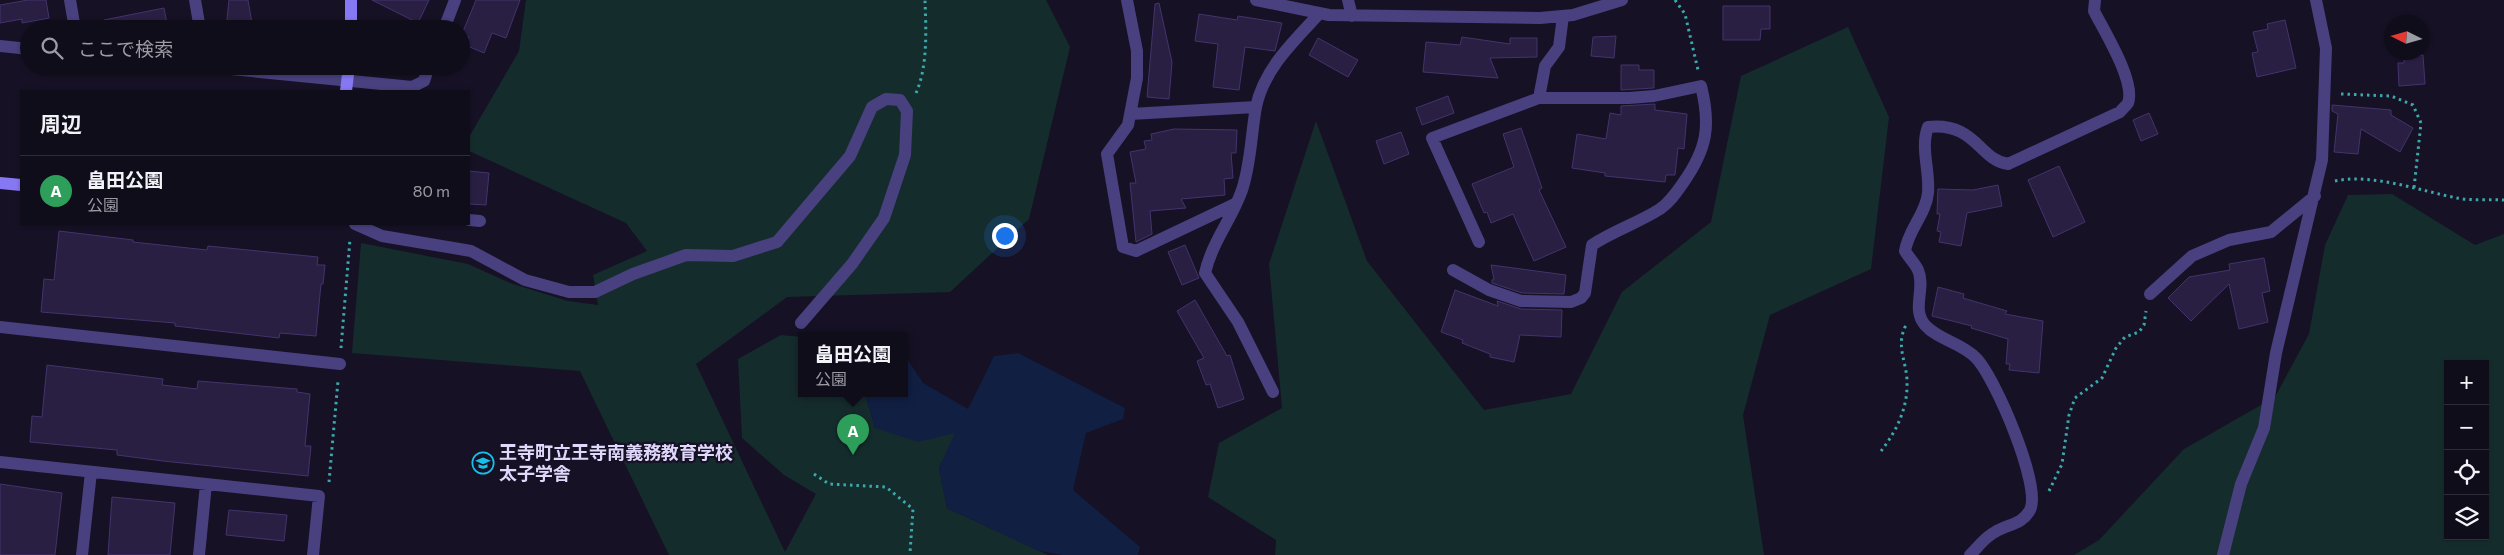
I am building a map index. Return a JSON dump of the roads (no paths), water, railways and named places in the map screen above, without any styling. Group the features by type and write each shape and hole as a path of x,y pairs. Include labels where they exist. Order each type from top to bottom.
{"street":[{"path":"70,0 73,20"},
{"path":"195,0 198,20"},
{"path":"351,0 351,20"},
{"path":"447,20 455,0"},
{"path":"1127,0 1137,51 1137,78 1128,125 1107,154 1123,247 1136,251 1235,204"},
{"path":"1256,0 1319,14 1540,18 1564,16 1622,0"},
{"path":"1348,0 1352,16"},
{"path":"1970,555 1995,532 2021,521 2031,508 2030,492 2024,462 2010,416 1989,376 1968,350 1925,325 1918,313 1920,280 1918,269 1905,251 1906,240 1923,209 1928,194 1924,138 1928,126 1940,125 1954,128 1973,138 1999,163 2008,164 2120,112 2127,104 2130,93 2127,78 2094,11 2094,0"},
{"path":"2223,555 2241,484 2264,428 2276,353 2315,196 2322,160 2326,93 2326,48 2316,0"},
{"path":"1273,392 1238,322 1205,273 1210,252 1241,192 1250,162 1256,107 1263,84 1273,66 1319,14"},
{"path":"1539,98 1544,66 1559,47 1564,16"},
{"path":"0,46 20,48"},
{"path":"266,75 347,86 412,87 424,82 426,75"},
{"path":"1453,270 1489,290 1521,301 1571,302 1581,298 1585,293 1592,245 1661,208 1674,196 1698,162 1705,142 1707,110 1701,86 1646,96 1539,98 1432,138 1480,242"},
{"path":"357,225 382,236 471,251 526,280 569,292 596,292 633,274 686,255 734,256 777,242 850,156 872,107 886,98 900,100 907,111 905,155 884,218 852,264 801,323"},
{"path":"1130,114 1256,107"},
{"path":"0,183 20,185"},
{"path":"2150,294 2192,256 2229,240 2271,232 2315,196"},
{"path":"0,327 340,364"},
{"path":"0,462 319,496 313,555"},
{"path":"82,555 91,472"},
{"path":"199,555 206,484"}],"water":[{"path":"1018,353 1125,408 1123,419 1086,433 1073,490 1140,547 1138,555 1063,555 1039,551 947,508 939,468 955,433 918,442 875,428 866,397 908,397 908,360 923,383 968,409 994,356"}],"place":[{"name":"畠田公園","path":"853,455"},
{"name":"王寺町立王寺南義務教育学校 太子学舎","path":"483,463"}]}
